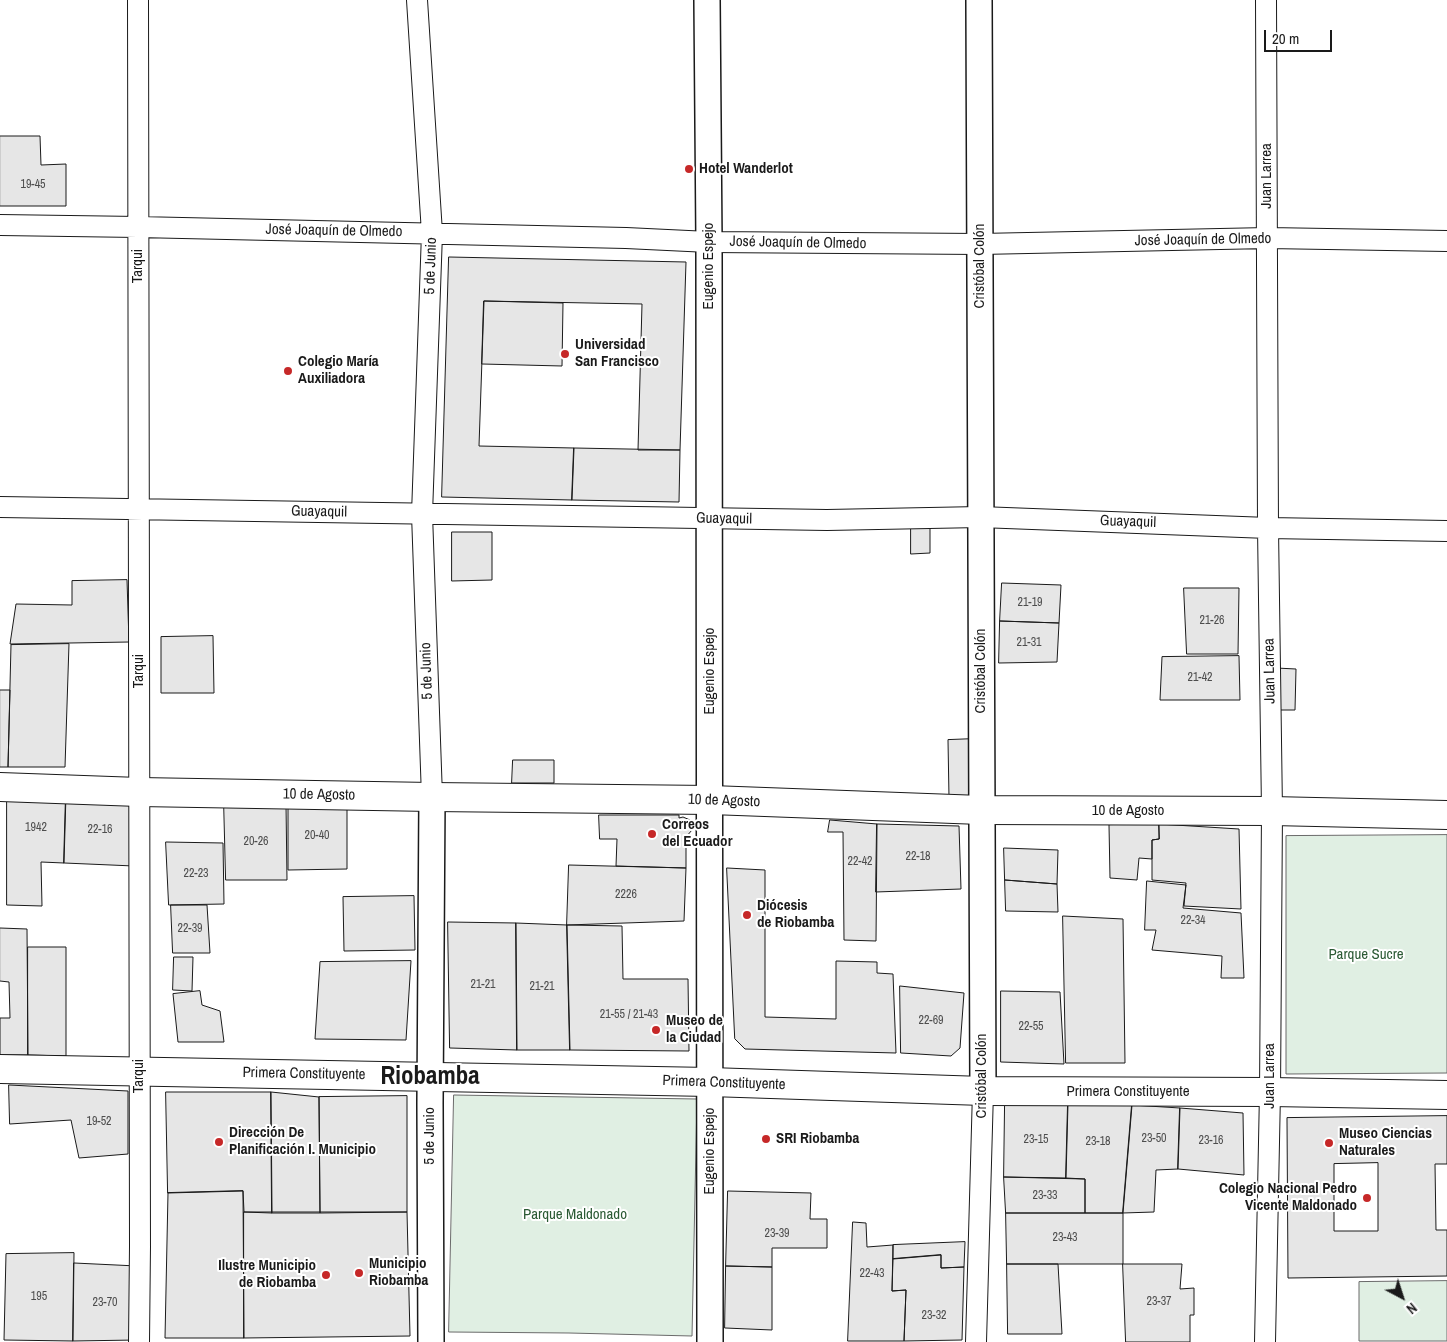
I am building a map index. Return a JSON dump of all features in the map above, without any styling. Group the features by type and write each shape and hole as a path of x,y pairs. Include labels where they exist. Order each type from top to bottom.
{"main road":[{"name":"10 de Agosto","path":"0,787 139,792 710,800 981,810 1447,815"},
{"name":"Primera Constituyente","path":"0,1069 710,1082 983,1091 1447,1095"}],"street":[{"name":"Tarqui","path":"138,0 139,1342"},
{"name":"5 de Junio","path":"417,0 432,234 422,514 432,797 431,1342"},
{"name":"Eugenio Espejo","path":"706,0 709,242 710,1342"},
{"name":"Cristóbal Colón","path":"976,1342 983,1091 979,0"},
{"name":"Juan Larrea","path":"1265,1342 1270,1092 1272,812 1268,528 1266,0"},
{"name":"José Joaquín de Olmedo","path":"0,225 626,238 709,242 980,244 1268,238 1447,241"},
{"name":"Guayaquil","path":"0,507 826,520 980,517 1268,528 1447,531"}],"green space":[{"name":"Parque Sucre","path":"1447,835 1447,1073 1286,1074 1286,836"},
{"name":"Parque Maldonado","path":"454,1095 697,1099 692,1336 449,1332"},
{"path":"1447,1281 1447,1341 1359,1341 1359,1282"}],"building":[{"path":"0,136 40,136 41,165 66,164 66,206 0,206"},
{"path":"449,257 686,262 680,450 638,450 642,304 484,301 479,446 574,448 572,500 442,497"},
{"path":"484,301 563,303 562,366 482,364"},
{"path":"574,448 680,450 679,502 572,500"},
{"path":"911,526 930,526 930,553 911,554"},
{"path":"452,532 492,532 492,580 452,581"},
{"path":"127,580 129,642 10,644 16,604 72,605 72,581"},
{"path":"1002,583 1061,585 1059,623 1000,621"},
{"path":"1184,588 1239,588 1238,654 1187,654"},
{"path":"1000,621 1059,623 1057,662 999,663"},
{"path":"213,636 214,693 161,693 161,637"},
{"path":"69,644 65,767 8,767 11,645"},
{"path":"1239,656 1240,700 1160,700 1162,657"},
{"path":"1276,668 1296,669 1295,710 1275,710"},
{"path":"0,690 10,690 8,767 0,767"},
{"path":"974,739 975,798 949,798 948,740"},
{"path":"513,760 554,760 554,783 512,783"},
{"path":"7,793 66,794 64,863 41,862 42,906 7,905"},
{"path":"66,794 134,796 134,866 64,863"},
{"path":"224,802 286,804 287,880 226,880"},
{"path":"347,803 347,869 288,870 288,804"},
{"path":"599,815 679,815 679,818 683,817 690,820 692,830 686,837 686,868 616,866 617,839 600,839"},
{"path":"830,820 877,824 876,941 844,940 843,832 828,832"},
{"path":"877,824 959,826 961,889 876,892"},
{"path":"1159,824 1159,839 1152,840 1152,859 1139,858 1137,880 1110,878 1109,825"},
{"path":"1159,824 1239,829 1241,909 1184,906 1186,883 1152,880 1152,840 1159,839"},
{"path":"166,842 223,843 224,904 169,905"},
{"path":"1004,848 1058,850 1057,884 1005,880"},
{"path":"569,865 686,868 684,921 567,925"},
{"name":"Diócesis de Riobamba","path":"727,868 765,870 765,1017 836,1019 836,961 877,962 877,973 893,974 896,1053 745,1049 735,1039"},
{"path":"1005,880 1057,884 1058,912 1006,911"},
{"path":"1147,881 1186,885 1183,908 1241,913 1244,978 1221,978 1222,956 1152,950 1156,930 1145,930"},
{"path":"414,896 415,950 344,951 343,897"},
{"path":"171,905 207,905 210,953 173,953"},
{"path":"1063,916 1123,919 1125,1063 1066,1063"},
{"path":"448,922 516,923 517,1050 450,1048"},
{"path":"516,923 567,925 570,1050 517,1050"},
{"path":"567,925 622,926 623,979 688,979 689,1051 570,1050"},
{"path":"0,928 27,929 28,1055 0,1055 0,1018 10,1018 9,982 0,981"},
{"path":"28,947 66,947 66,1056 28,1055"},
{"path":"174,957 193,957 192,991 173,990"},
{"path":"411,961 406,1040 315,1039 320,962"},
{"path":"900,986 964,993 960,1048 951,1056 901,1053"},
{"path":"200,991 202,1005 220,1011 224,1042 178,1042 173,994"},
{"path":"1001,991 1060,992 1064,1064 1001,1062"},
{"path":"9,1085 128,1091 128,1154 79,1158 71,1120 10,1124"},
{"name":"Dirección De Planificación I. Municipio","path":"166,1092 271,1092 272,1213 244,1212 243,1191 168,1193"},
{"path":"271,1092 319,1097 320,1213 272,1213"},
{"path":"407,1096 407,1212 320,1213 319,1097"},
{"path":"1005,1102 1068,1103 1066,1178 1004,1177"},
{"path":"1068,1103 1132,1105 1123,1213 1085,1213 1085,1179 1066,1178"},
{"path":"1132,1105 1180,1108 1178,1169 1156,1170 1154,1212 1123,1213"},
{"path":"1180,1108 1243,1113 1244,1175 1178,1169"},
{"name":"Colegio Nacional Pedro Vicente Maldonado","path":"1447,1116 1447,1164 1435,1164 1436,1230 1447,1230 1447,1276 1288,1278 1287,1118","holes":["1378,1163 1378,1231 1334,1231 1334,1164"]},
{"path":"1004,1177 1085,1179 1085,1213 1006,1213"},
{"path":"243,1191 244,1338 165,1338 168,1193"},
{"path":"728,1191 811,1193 810,1219 827,1219 827,1248 772,1248 772,1267 726,1266"},
{"name":"Ilustre Municipio de Riobamba","path":"244,1212 407,1212 410,1336 244,1338"},
{"path":"1006,1213 1123,1213 1123,1264 1007,1264"},
{"path":"853,1222 866,1223 867,1247 893,1245 892,1291 906,1290 904,1341 848,1341"},
{"path":"965,1242 964,1267 941,1268 941,1255 893,1259 893,1245"},
{"path":"74,1253 73,1341 4,1340 6,1254"},
{"path":"941,1255 941,1268 964,1267 962,1340 904,1341 906,1290 892,1291 893,1259"},
{"path":"74,1263 137,1266 136,1340 73,1341"},
{"path":"1007,1264 1058,1264 1062,1334 1008,1334"},
{"path":"1123,1264 1182,1264 1180,1289 1194,1288 1194,1315 1190,1315 1190,1342 1126,1342"},
{"path":"726,1266 772,1267 772,1330 725,1328"}],"place":[{"name":"Hotel Wanderlot","path":"689,169"},
{"name":"Universidad San Francisco","path":"565,354"},
{"name":"Colegio María Auxiliadora","path":"288,371"},
{"name":"Correos del Ecuador","path":"652,834"},
{"name":"Diócesis de Riobamba","path":"747,915"},
{"name":"Museo de la Ciudad","path":"656,1030"},
{"name":"SRI Riobamba","path":"766,1139"},
{"name":"Dirección De Planificación I. Municipio","path":"219,1142"},
{"name":"Museo Ciencias Naturales","path":"1329,1143"},
{"name":"Colegio Nacional Pedro Vicente Maldonado","path":"1367,1198"},
{"name":"Municipio Riobamba","path":"359,1273"},
{"name":"Ilustre Municipio de Riobamba","path":"326,1275"}],"district":[{"name":"Riobamba","path":"430,1077"}]}
